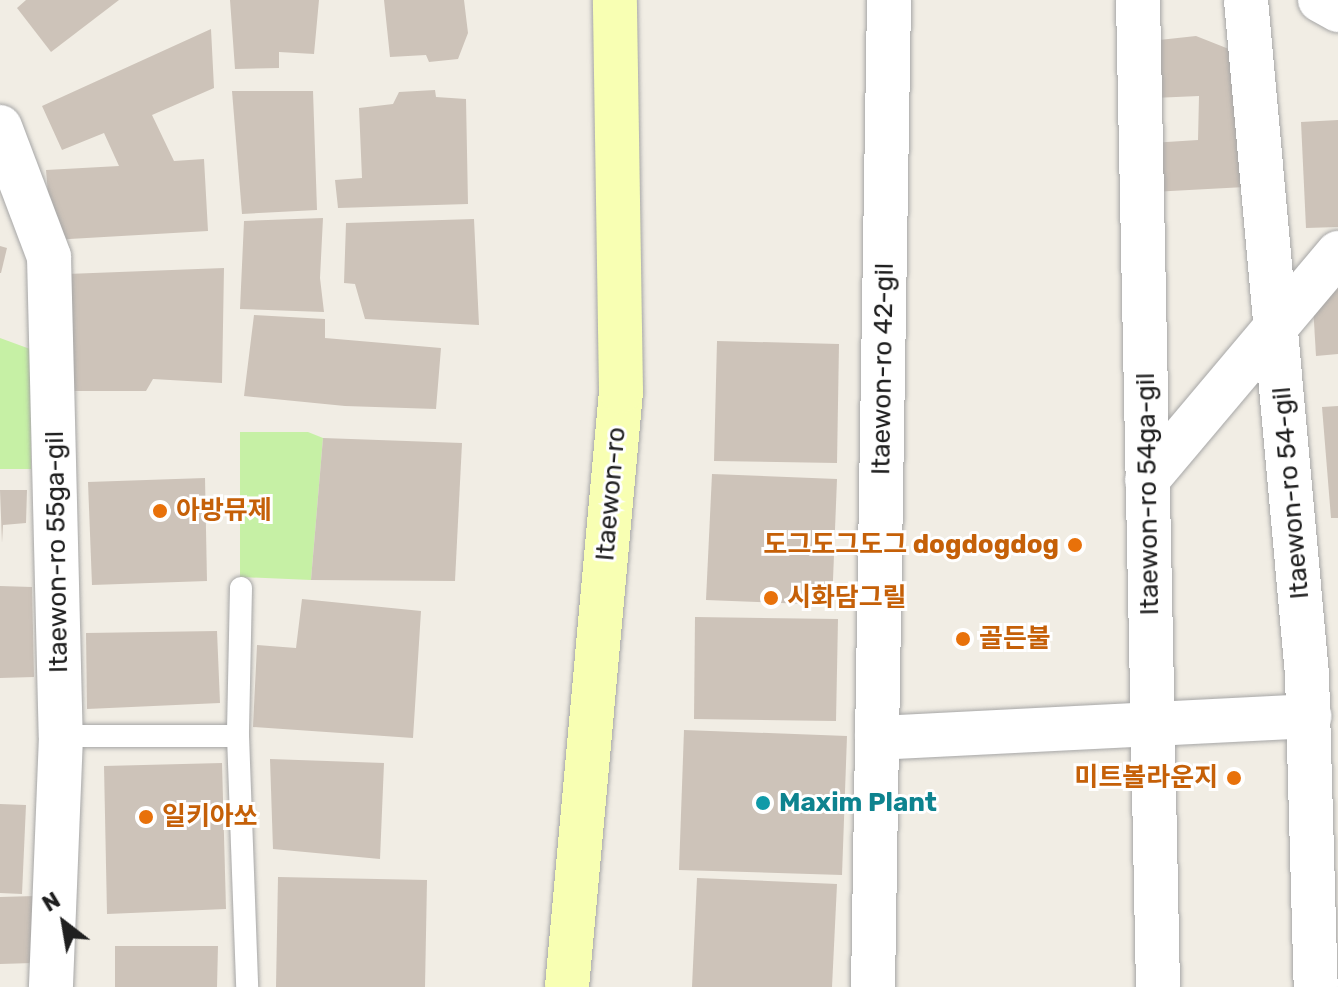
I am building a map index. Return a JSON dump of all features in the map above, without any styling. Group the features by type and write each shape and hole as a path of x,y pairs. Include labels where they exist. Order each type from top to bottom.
{"main road":[{"name":"Itaewon-ro","path":"567,987 621,391 615,0"}],"street":[{"name":"Itaewon-ro 42-gil","path":"873,987 889,0"},
{"name":"Itaewon-ro 54ga-gil","path":"1138,0 1158,987"},
{"name":"Itaewon-ro 54-gil","path":"1246,0 1309,716 1316,987"},
{"path":"1320,0 1338,10"},
{"name":"Itaewon-ro 55ga-gil","path":"0,127 49,257 61,736 51,987"},
{"path":"1147,480 1338,253"},
{"path":"877,738 1309,716"}],"lane":[{"path":"241,588 238,736 247,987"},
{"path":"61,736 238,736"}],"green space":[{"path":"0,338 30,349 31,469 0,469"},
{"path":"240,432 308,432 323,438 311,580 240,577"}],"building":[{"path":"26,0 119,0 51,52 17,8"},
{"path":"230,0 319,0 314,54 279,52 279,68 235,69"},
{"path":"384,0 464,0 468,33 458,59 429,62 426,55 390,57"},
{"path":"211,29 214,88 152,115 174,161 204,159 208,231 52,240 46,170 119,166 104,133 62,150 42,106"},
{"path":"1196,36 1239,53 1245,187 1152,192 1151,143 1198,140 1199,96 1153,98 1150,41"},
{"path":"435,90 436,97 466,99 468,204 338,208 335,180 362,178 359,108 393,104 399,92"},
{"path":"232,91 313,91 317,210 242,214"},
{"path":"1338,120 1338,227 1306,228 1301,122"},
{"path":"323,218 320,278 324,312 240,309 244,221"},
{"path":"474,219 479,325 365,319 355,284 344,283 346,223"},
{"path":"0,246 7,248 1,273 0,273"},
{"path":"224,268 222,383 153,379 146,391 72,391 67,274"},
{"path":"1338,269 1338,354 1316,356 1311,271"},
{"path":"254,315 325,319 325,338 441,348 436,409 345,406 244,396"},
{"path":"717,341 839,344 837,463 714,461"},
{"path":"1338,406 1338,518 1331,518 1322,407"},
{"path":"323,438 462,443 455,581 311,580"},
{"path":"712,474 837,479 832,605 706,600"},
{"path":"205,478 207,581 92,585 88,482"},
{"path":"0,490 27,490 26,523 3,525 2,543"},
{"path":"0,586 32,587 34,677 0,678"},
{"path":"302,599 421,611 413,738 253,727 257,645 296,648"},
{"path":"695,617 838,619 836,721 694,719"},
{"path":"217,631 220,703 87,709 86,633"},
{"name":"Maxim Plant","path":"684,730 847,736 842,875 679,870"},
{"path":"270,759 384,763 380,859 273,849"},
{"path":"222,763 226,909 107,914 104,766"},
{"path":"0,804 26,805 22,894 0,893"},
{"path":"278,877 427,880 425,987 276,987"},
{"path":"697,878 837,884 832,987 692,987"},
{"path":"35,896 33,963 0,964 0,897"},
{"path":"115,946 218,946 217,987 115,987"}],"place":[{"name":"아방뮤제","path":"160,511"},
{"name":"도그도그도그 dogdogdog","path":"1075,545"},
{"name":"시화담그릴","path":"771,598"},
{"name":"골든불","path":"963,639"},
{"name":"미트볼라운지","path":"1234,778"},
{"name":"Maxim Plant","path":"763,803"},
{"name":"일키아쏘","path":"146,817"}]}
